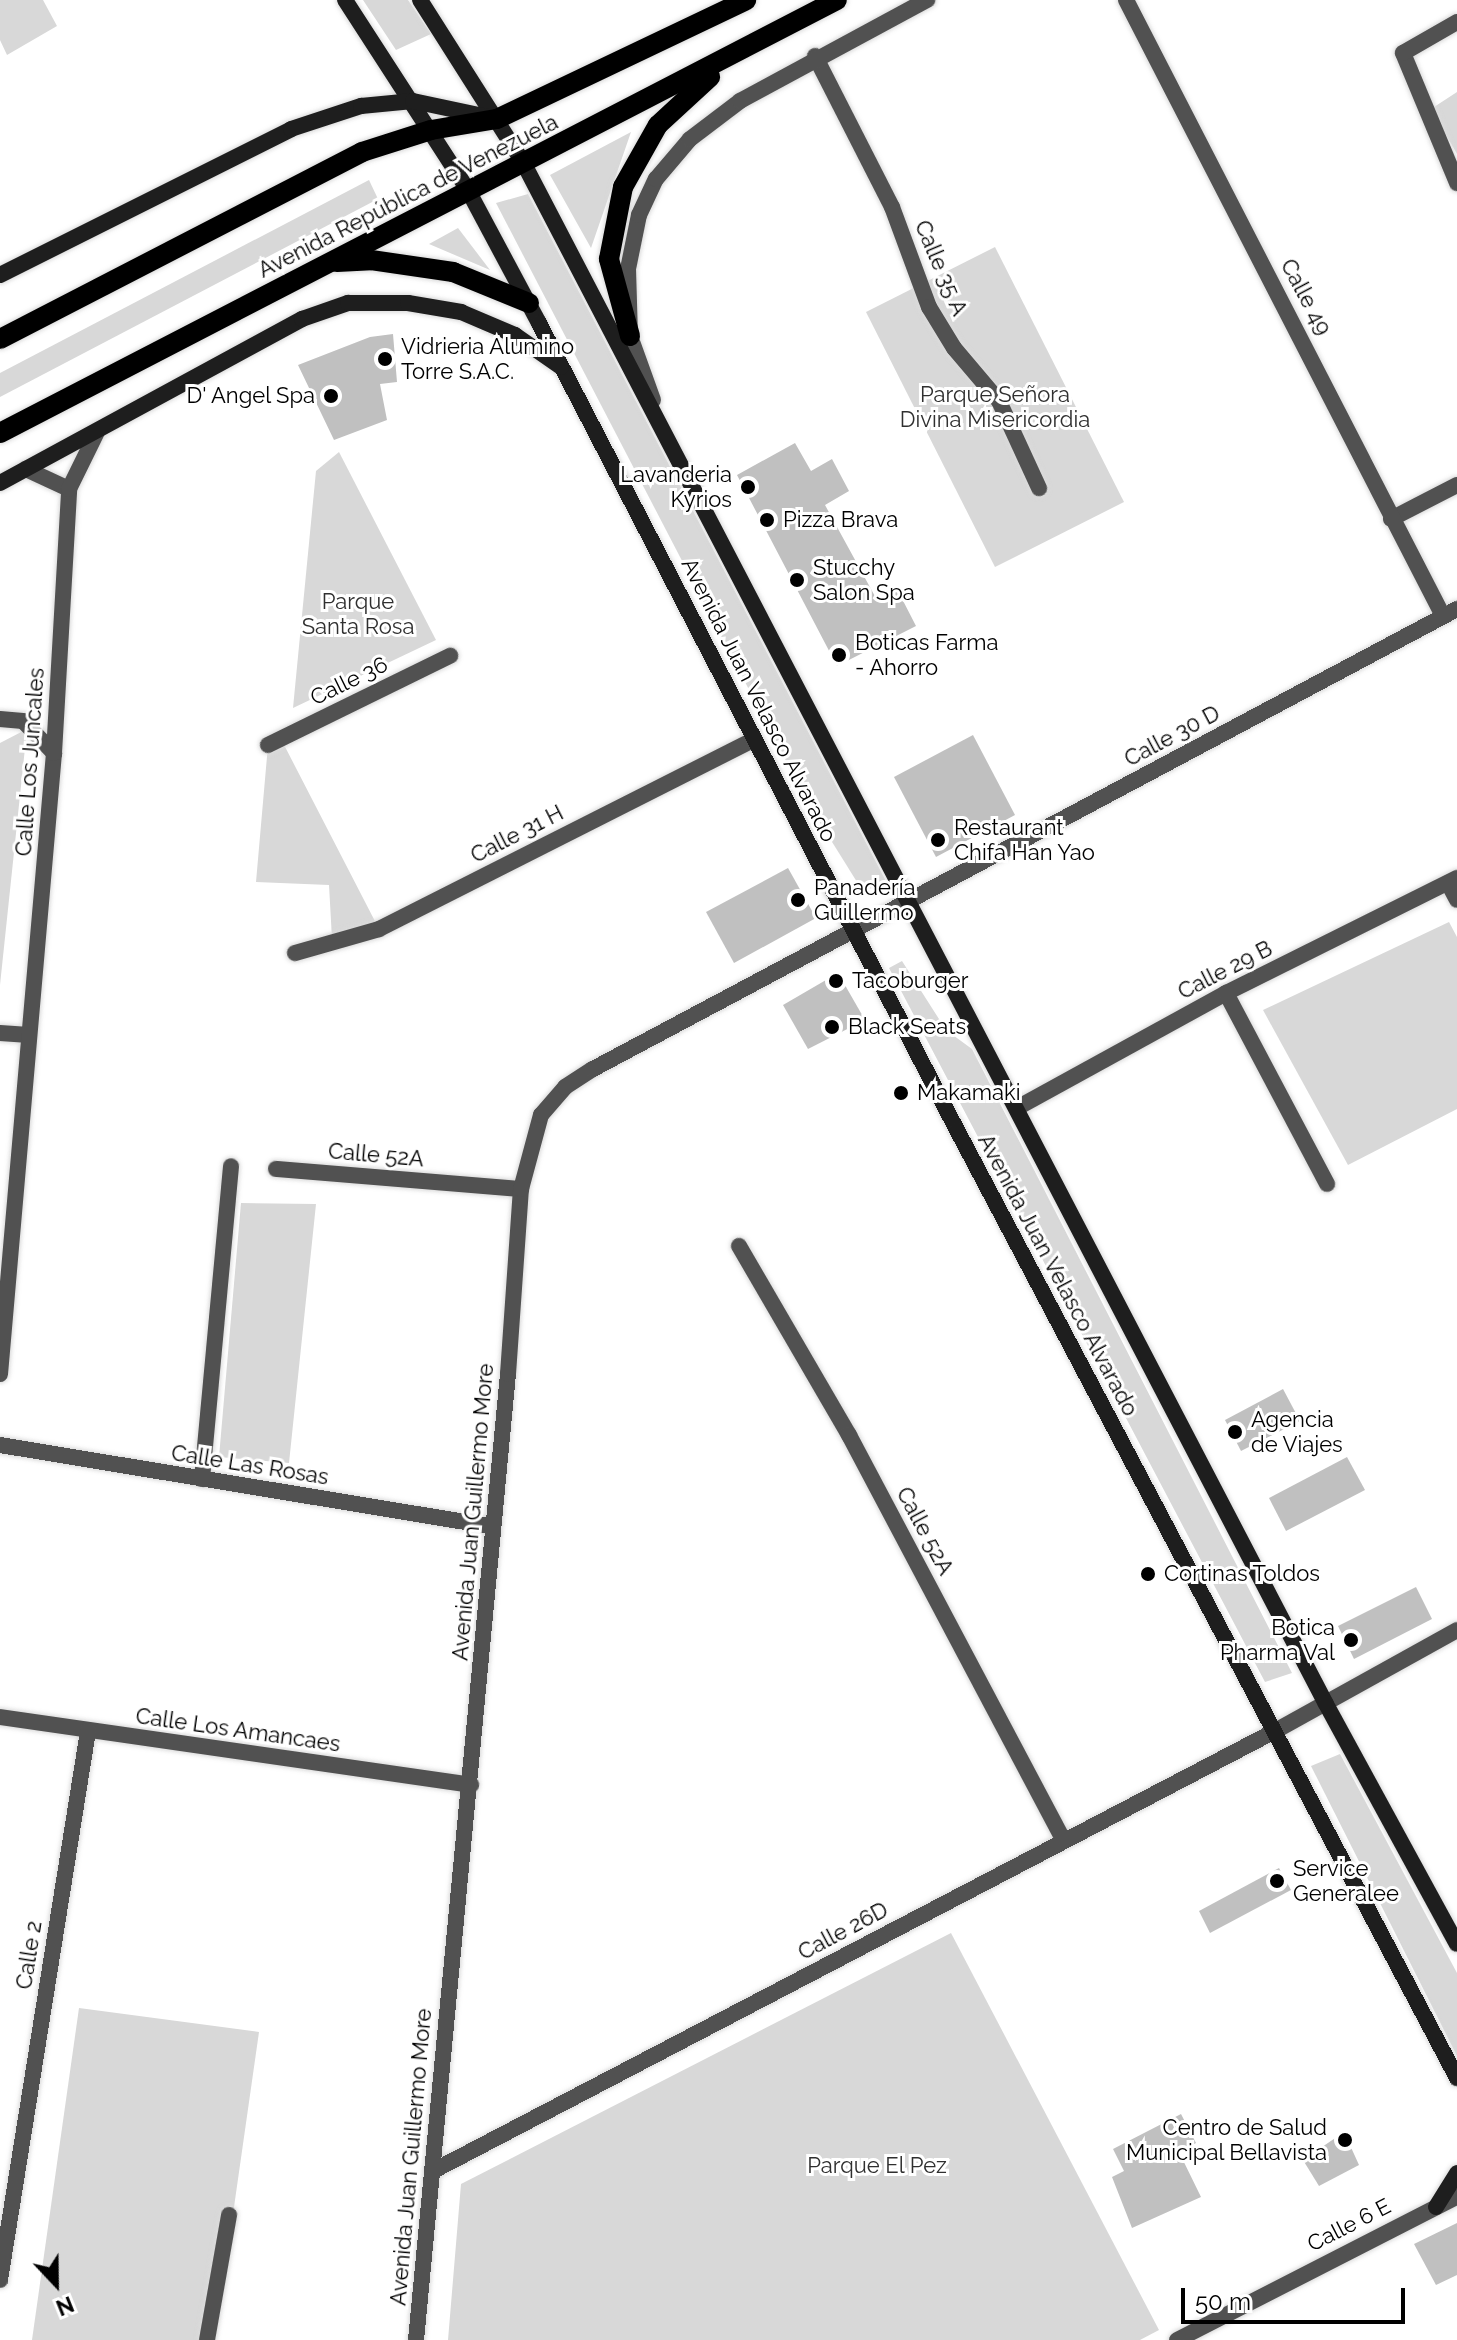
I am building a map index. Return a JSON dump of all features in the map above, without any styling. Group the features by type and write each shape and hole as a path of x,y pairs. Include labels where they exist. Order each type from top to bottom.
{"main road":[{"name":"Avenida Juan Velasco Alvarado","path":"345,0 469,192 529,303 753,740 1457,2078"},
{"name":"Avenida Juan Velasco Alvarado","path":"420,0 524,164 1326,1704 1457,1944"},
{"name":"Avenida República de Venezuela","path":"0,339 362,152 431,130 497,119 746,0"},
{"name":"Avenida República de Venezuela","path":"0,433 837,0"},
{"path":"630,336 609,259 623,187 658,125 744,50"},
{"path":"0,275 291,129 361,106 413,101 497,119"},
{"path":"329,262 371,260 425,266 492,285 529,303"},
{"path":"0,483 302,319 348,303 408,303 461,312 515,335 563,368"},
{"path":"1436,2207 1457,2173"}],"street":[{"path":"662,424 630,336 628,269 639,215 656,179 690,139 815,56 927,0"},
{"name":"Calle 49","path":"1126,0 1342,413 1391,519 1450,612"},
{"path":"1457,22 1403,53 1457,183"},
{"name":"Calle 35 A","path":"815,56 892,207 929,307 954,348 999,401 1039,488"},
{"name":"Calle Los Juncales","path":"0,1374 54,753 69,489 97,432"},
{"path":"26,469 69,489"},
{"path":"1391,519 1457,485"},
{"name":"Calle 30 D","path":"908,903 1450,612"},
{"name":"Calle 36","path":"268,745 450,656"},
{"path":"0,719 23,721 54,753"},
{"name":"Calle 31 H","path":"295,953 379,929 753,740"},
{"path":"1452,880 1457,900"},
{"name":"Calle 29 B","path":"1017,1108 1226,993 1452,880"},
{"name":"Avenida Juan Guillermo More","path":"416,2340 471,1785 521,1189 529,1145 541,1115 565,1087 908,903"},
{"path":"1226,993 1327,1184"},
{"path":"0,1033 29,1035"},
{"path":"202,1479 231,1166"},
{"name":"Calle 52A","path":"276,1169 521,1189"},
{"name":"Calle 52A","path":"739,1246 849,1435 1064,1841"},
{"name":"Calle Las Rosas","path":"0,1445 493,1527"},
{"name":"Calle 26D","path":"433,2171 1275,1731 1457,1630"},
{"name":"Calle Los Amancaes","path":"0,1717 471,1785"},
{"name":"Calle 2","path":"0,2280 88,1731"},
{"name":"Calle 6 E","path":"1177,2340 1457,2197"},
{"path":"207,2340 229,2215"}],"green space":[{"path":"0,0 43,0 57,26 7,55 0,40"},
{"path":"363,0 408,0 431,34 396,50"},
{"path":"1457,92 1457,154 1431,109"},
{"path":"631,132 591,248 550,175"},
{"path":"369,180 378,199 0,397 0,373"},
{"path":"528,194 888,885 862,890 809,805 496,203"},
{"path":"458,228 490,270 429,244"},
{"name":"Parque Señora Divina Misericordia","path":"995,247 1124,502 995,567 866,312"},
{"name":"Parque Santa Rosa","path":"339,452 436,640 293,708 316,471"},
{"path":"27,729 0,985 0,743"},
{"path":"281,739 379,929 332,939 329,885 256,882 268,745"},
{"path":"1449,922 1457,937 1457,1109 1348,1165 1263,1010"},
{"path":"902,961 946,1030 972,1049 1292,1673 1265,1682 889,968"},
{"path":"241,1203 316,1204 289,1463 219,1457"},
{"path":"1340,1754 1457,1973 1457,2056 1311,1766"},
{"name":"Parque El Pez","path":"951,1933 1159,2330 1140,2340 448,2340 461,2184"},
{"path":"79,2008 259,2032 215,2340 32,2340"}],"building":[{"path":"393,334 397,382 380,384 387,420 334,440 298,365 370,337"},
{"path":"795,443 811,471 832,459 849,491 825,505 877,600 897,589 916,626 837,666 737,475"},
{"path":"973,735 1015,815 936,857 894,777"},
{"path":"788,868 816,918 734,963 706,912"},
{"path":"838,973 865,1020 808,1049 783,1005"},
{"path":"1283,1389 1300,1421 1241,1451 1225,1420"},
{"path":"1347,1457 1365,1490 1286,1531 1269,1498"},
{"path":"1416,1587 1432,1619 1354,1659 1338,1626"},
{"path":"1279,1868 1291,1890 1210,1933 1199,1911"},
{"path":"1181,2114 1196,2143 1179,2152 1201,2197 1132,2228 1112,2177 1124,2171 1113,2149"},
{"name":"Centro de Salud Municipal Bellavista","path":"1344,2132 1359,2165 1319,2186 1303,2160"},
{"path":"1457,2223 1457,2275 1436,2285 1414,2244"}],"place":[{"name":"Vidrieria Alumino Torre S.A.C.","path":"385,359"},
{"name":"D' Angel Spa","path":"331,396"},
{"name":"Lavanderia Kyrios","path":"748,487"},
{"name":"Pizza Brava","path":"767,520"},
{"name":"Stucchy Salon Spa","path":"797,580"},
{"name":"Boticas Farma - Ahorro","path":"839,655"},
{"name":"Restaurant Chifa Han Yao","path":"938,840"},
{"name":"Panadería Guillermo","path":"798,900"},
{"name":"Tacoburger","path":"836,981"},
{"name":"Black Seats","path":"832,1027"},
{"name":"Makamaki","path":"901,1093"},
{"name":"Agencia de Viajes","path":"1235,1432"},
{"name":"Cortinas Toldos","path":"1148,1574"},
{"name":"Botica Pharma Val","path":"1351,1640"},
{"name":"Service Generalee","path":"1277,1881"},
{"name":"Centro de Salud Municipal Bellavista","path":"1345,2140"}]}
